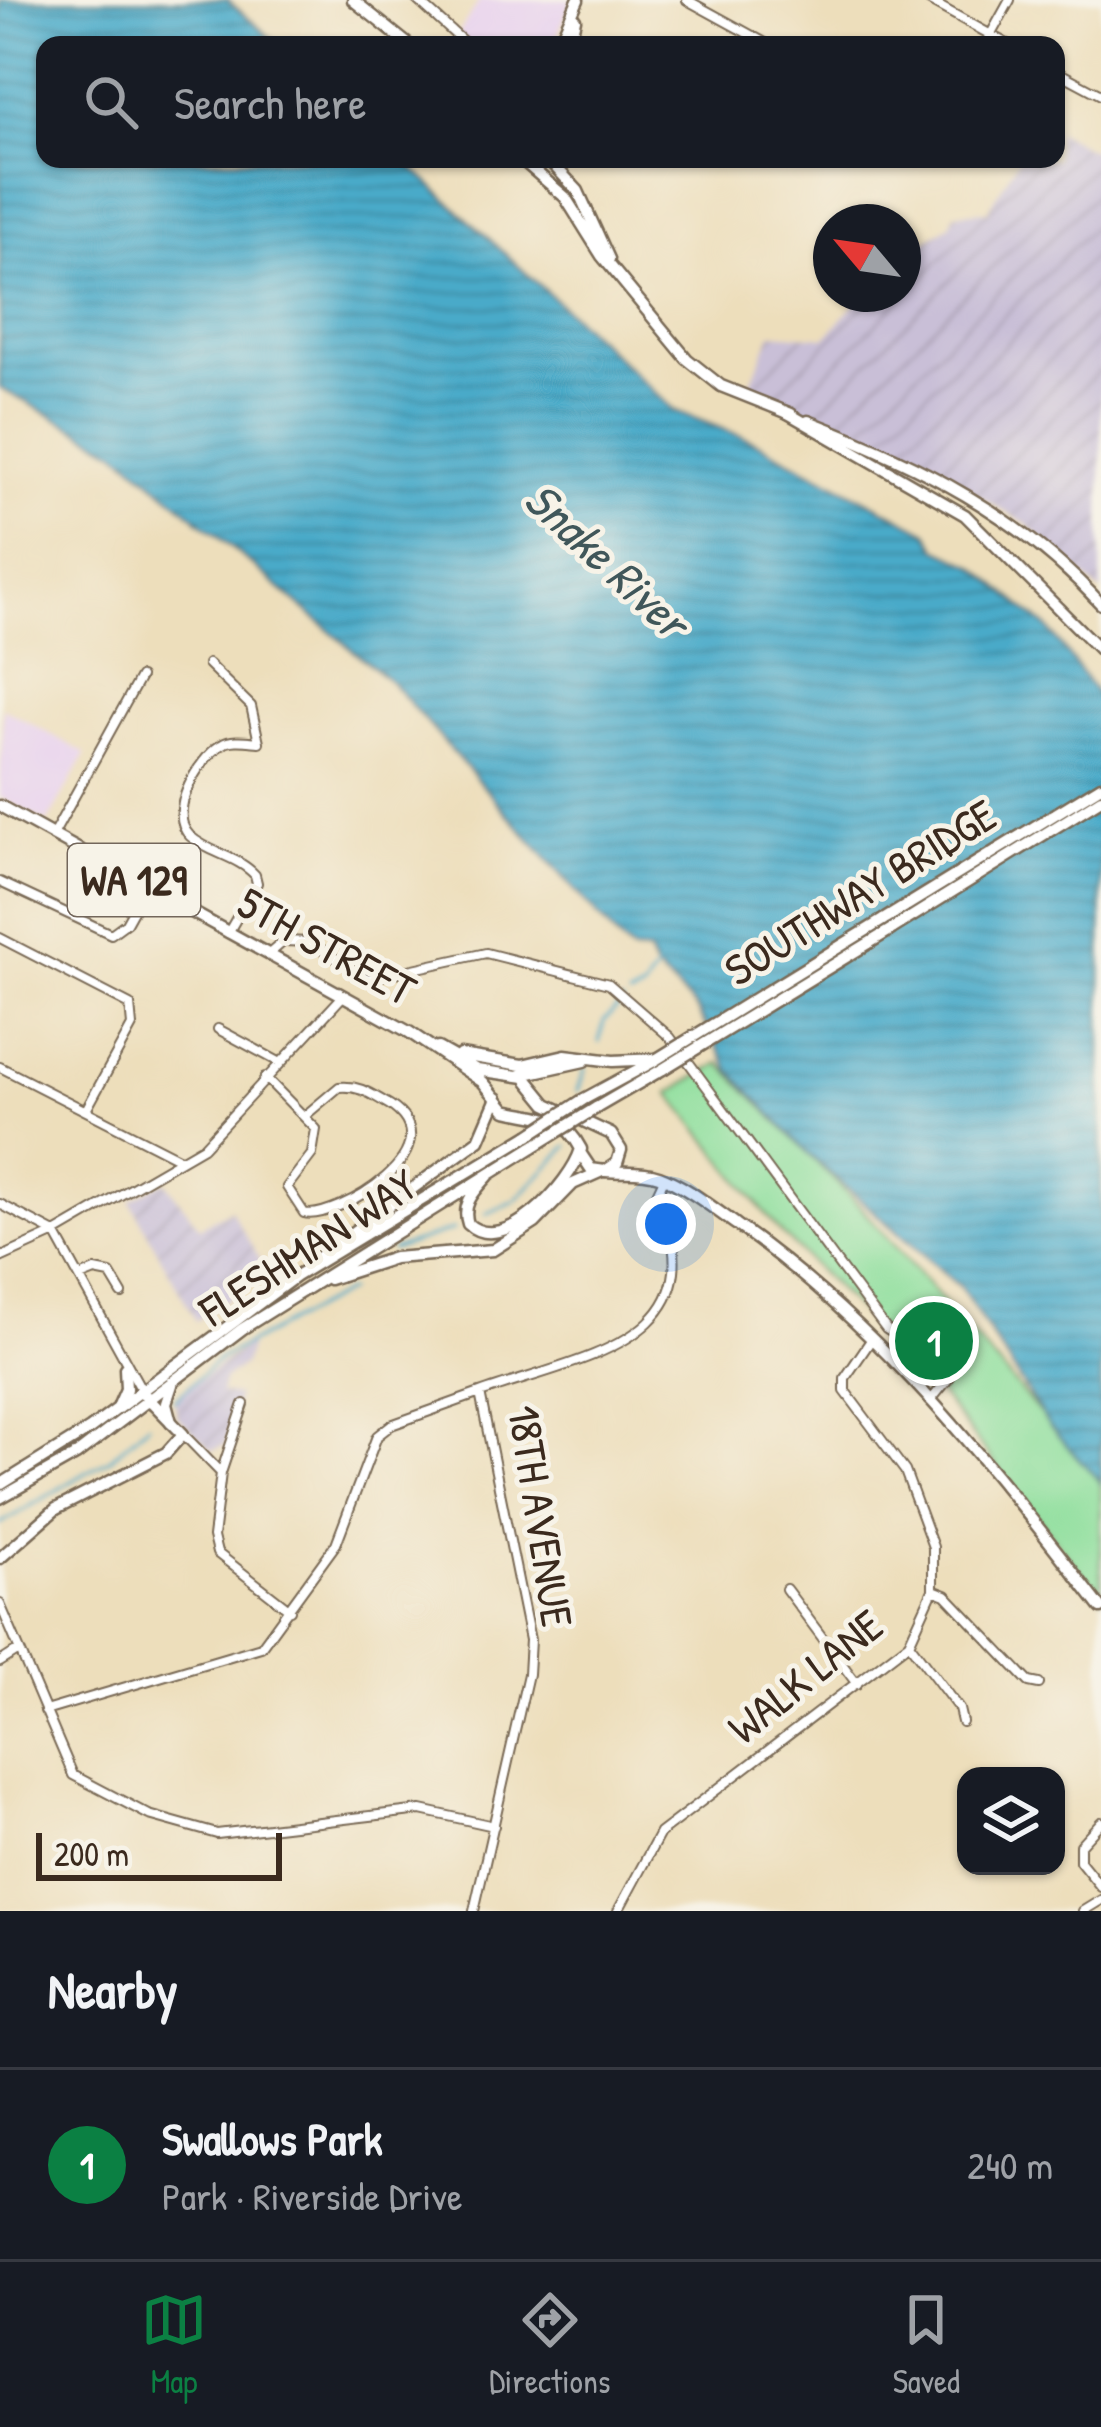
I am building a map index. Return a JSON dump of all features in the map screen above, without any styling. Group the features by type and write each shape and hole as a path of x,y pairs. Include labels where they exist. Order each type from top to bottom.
{"main road":[{"path":"353,0 397,36"},
{"path":"562,36 579,0"},
{"path":"571,36 579,0"},
{"path":"382,26 389,36"},
{"path":"531,168 565,197 623,282 703,373 998,511 1041,544 1101,604"},
{"path":"556,168 578,191 623,282"},
{"path":"786,412 965,515 1101,651"},
{"name":"SOUTHWAY BRIDGE","path":"660,1064 1101,786"},
{"name":"SOUTHWAY BRIDGE","path":"660,1064 1101,799"},
{"name":"5TH STREET","path":"0,806 429,1045 497,1095 511,1112 547,1115 569,1128 581,1151"},
{"name":"5TH STREET","path":"429,1045 477,1070 516,1075"},
{"path":"451,1053 502,1064 538,1064 565,1054 660,1064"},
{"path":"296,1276 479,1140 497,1095 516,1075 593,1059"},
{"name":"FLESHMAN WAY","path":"0,1485 117,1407 178,1377 314,1284 488,1176 584,1099 660,1064"},
{"name":"FLESHMAN WAY","path":"0,1498 76,1455 144,1395 296,1276 596,1108 660,1064"},
{"path":"516,1075 556,1110 606,1132 641,1171"},
{"path":"488,1176 472,1194 465,1214 468,1224 487,1235 529,1213 558,1187 588,1136 606,1132"},
{"path":"314,1284 394,1258 493,1250 535,1223 573,1184 617,1163 621,1150"},
{"path":"581,1151 587,1166 603,1172 641,1171 665,1178 759,1240 872,1338 932,1401 1101,1608"},
{"path":"117,1407 126,1389 125,1368"},
{"path":"171,1422 166,1397 178,1377"},
{"path":"0,1558 56,1509 166,1453 184,1434 144,1395"}],"street":[{"path":"417,0 456,36"},
{"path":"687,0 753,36"},
{"path":"928,0 990,35 1010,0"},
{"path":"1065,76 1101,95"},
{"path":"208,664 251,706 259,742 236,740 216,749 192,780 182,814 190,837 255,875 257,883 228,933"},
{"path":"53,835 140,677"},
{"path":"0,882 111,934 126,922 146,887"},
{"path":"0,938 130,1005 132,1026 86,1110"},
{"path":"268,956 284,941 310,942 368,980 486,952 609,984 670,1037 886,1329 906,1342 950,1355 948,1383 932,1401"},
{"path":"0,1258 55,1233 203,1147 342,997"},
{"path":"218,1029 279,1062"},
{"path":"0,1067 181,1160"},
{"path":"265,1077 307,1114 316,1129 316,1146 287,1187 299,1208 311,1216 326,1213 398,1166 409,1151 412,1135 402,1112 358,1087 339,1087 307,1114"},
{"name":"18TH AVENUE","path":"474,1911 528,1674 530,1640 480,1393 617,1345 662,1313 670,1297 675,1258 656,1194 665,1178"},
{"path":"0,1204 55,1233 125,1368 144,1395"},
{"path":"80,1277 95,1271 110,1274 122,1294"},
{"name":"WALK LANE","path":"618,1911 660,1833 909,1643 933,1590 933,1547 905,1471 846,1395 845,1378 872,1338"},
{"path":"45,1711 261,1648 336,1544 377,1436 391,1425 480,1393"},
{"path":"244,1404 221,1473 213,1537 217,1553 290,1610"},
{"path":"184,1434 221,1473"},
{"path":"786,1589 857,1684"},
{"path":"933,1590 946,1595 1029,1682 1039,1684"},
{"path":"0,1604 73,1775 199,1833 421,1810 494,1826"},
{"path":"909,1643 959,1709 962,1722"},
{"path":"0,1662 20,1650"},
{"path":"1101,1822 1080,1845 1080,1861 1101,1887"},
{"path":"1083,1911 1101,1900"}],"shaded area":[{"path":"480,0 572,0 557,36 457,36"},
{"path":"1065,136 1101,155 1101,592 1026,524 974,493 856,434 747,391 772,333 826,337 848,312 921,312 921,244 950,225 955,213 988,211 1013,168 1065,168"},
{"path":"3,708 86,754 47,823 0,797"},
{"path":"165,1181 200,1227 230,1209 267,1272 196,1321 130,1201"},
{"path":"250,1344 244,1364 223,1380 220,1393 237,1396 225,1445 212,1450 177,1416 174,1398"}],"green space":[{"path":"720,1063 863,1210 1101,1483 1101,1598 930,1382 781,1233 670,1093"}],"water":[{"name":"Snake River","path":"0,0 227,0 269,36 36,36 36,168 413,168 675,411 754,441 928,532 937,548 973,565 1049,629 1101,700 1101,1483 1049,1426 961,1288 807,1153 731,1071 696,1008 655,968 648,953 632,952 619,940 391,682 117,451 0,388"}],"waterway":[{"path":"629,997 643,991 657,967"},
{"path":"599,1042 604,1021 623,1002"},
{"path":"578,1091 585,1069"},
{"path":"486,1214 515,1201 568,1146"},
{"path":"392,1250 453,1230"},
{"path":"174,1400 219,1359 348,1291"},
{"path":"0,1524 111,1458 148,1424"}],"place":[{"name":"Swallows Park","path":"934,1341"}]}
